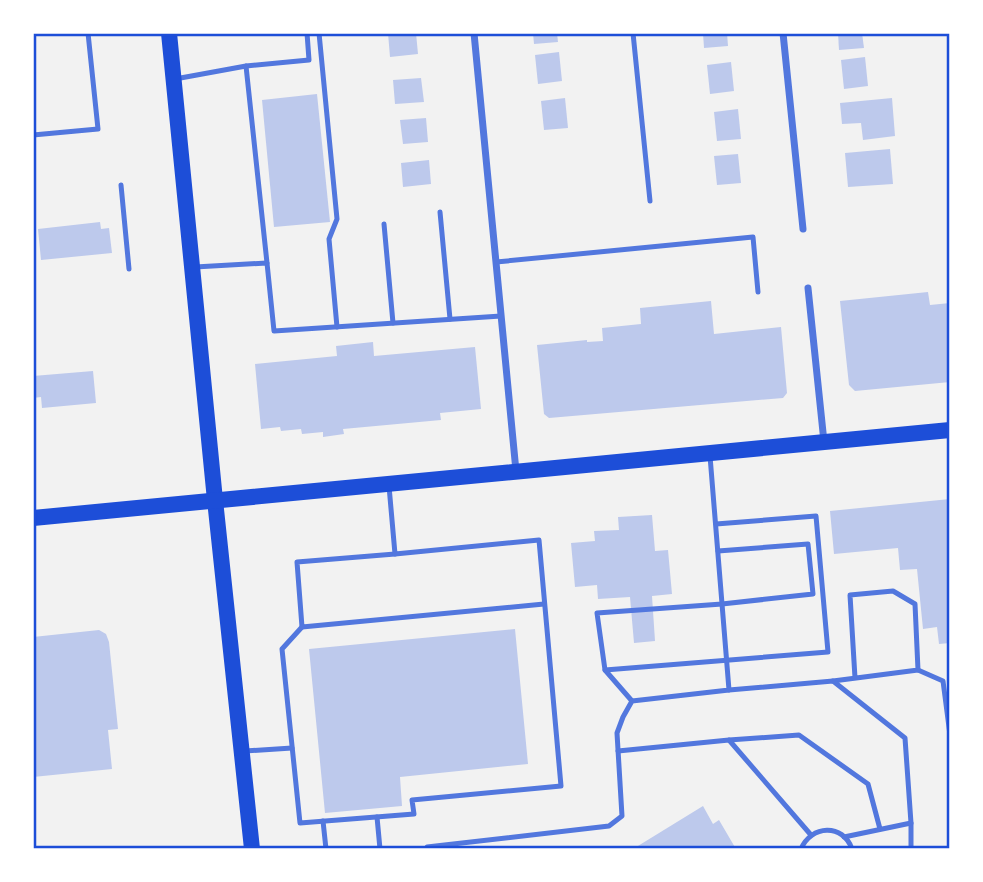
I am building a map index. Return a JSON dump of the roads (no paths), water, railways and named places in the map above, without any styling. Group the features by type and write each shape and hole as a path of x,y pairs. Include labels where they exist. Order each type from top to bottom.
{"main road":[{"path":"169,33 252,849"},
{"path":"33,518 950,430"}],"street":[{"path":"474,33 516,471"},
{"path":"783,33 803,229"},
{"path":"808,288 824,442"}],"lane":[{"path":"33,135 98,129 88,33"},
{"path":"173,79 246,66 309,60 307,33"},
{"path":"319,33 337,219 329,239 337,327"},
{"path":"633,33 650,201"},
{"path":"246,66 274,331 501,316"},
{"path":"121,185 129,268"},
{"path":"440,212 450,319"},
{"path":"384,224 393,323"},
{"path":"496,262 753,237 758,292"},
{"path":"192,267 267,263"},
{"path":"710,453 729,690"},
{"path":"389,483 395,554"},
{"path":"605,670 828,652 816,516 716,524"},
{"path":"302,627 296,562 539,540 561,786 412,800 414,814 300,823 282,649 302,627 544,604"},
{"path":"632,701 605,670 597,613 813,594 808,544 718,551"},
{"path":"855,678 850,595 893,591 915,604 918,670"},
{"path":"632,701 918,670 943,681 950,735"},
{"path":"833,681 905,738 911,849"},
{"path":"426,849 610,826 622,816 617,733 632,701"},
{"path":"618,751 799,734 867,785 880,829"},
{"path":"729,740 811,835"},
{"path":"242,751 292,748"},
{"path":"377,817 380,849"},
{"path":"323,821 326,849"},
{"path":"845,836 911,823"},
{"path":"801,849 804,841 811,835 828,829 845,836 852,849"}]}
